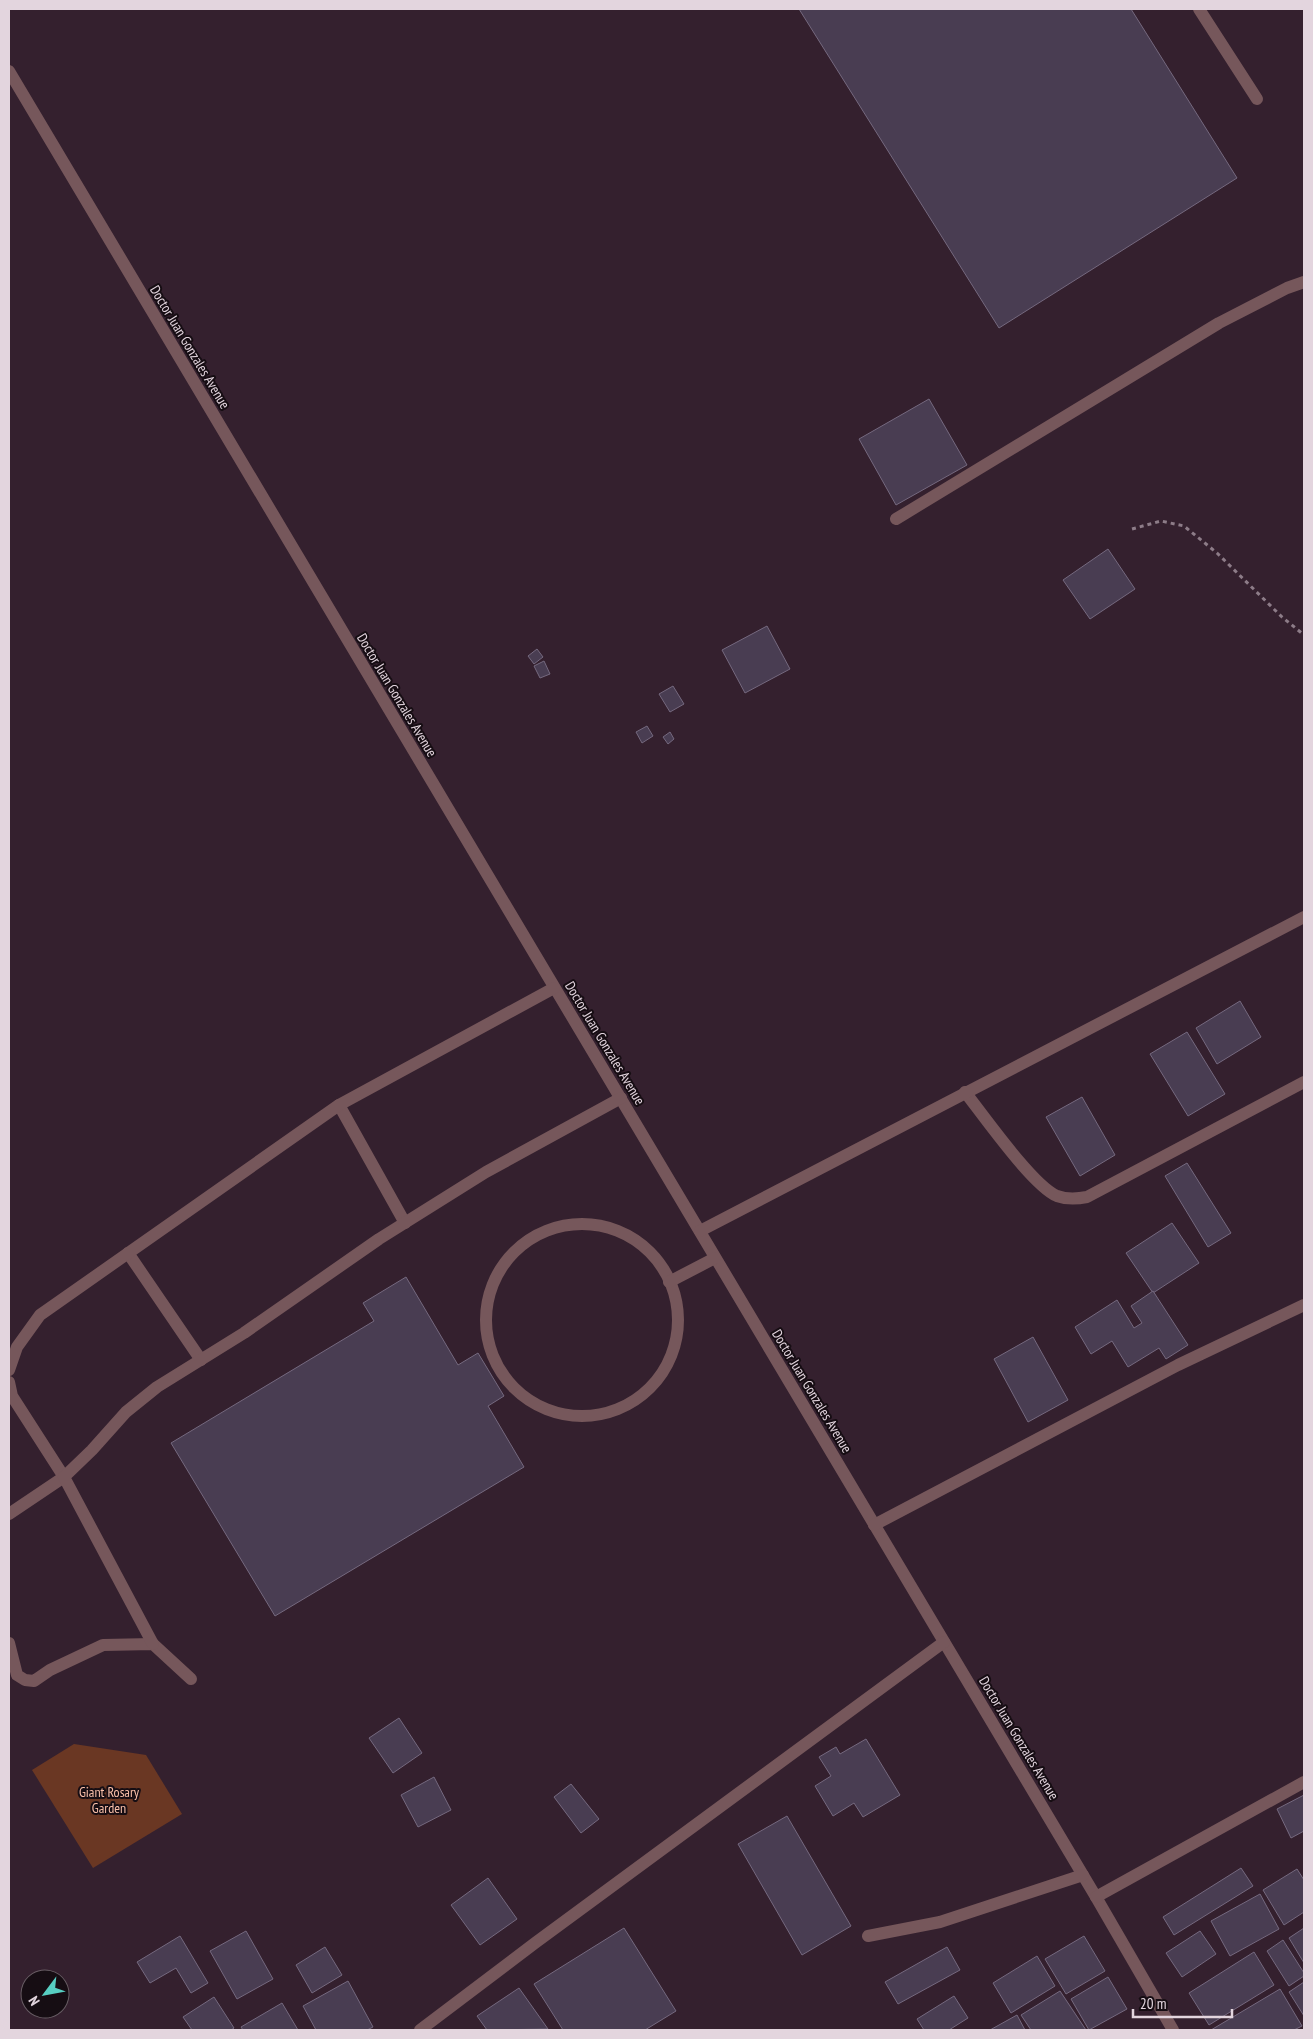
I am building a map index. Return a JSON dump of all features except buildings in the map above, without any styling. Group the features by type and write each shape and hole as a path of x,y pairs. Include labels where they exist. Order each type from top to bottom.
{"street":[{"path":"1199,9 1257,99"},
{"name":"Doctor Juan Gonzales Avenue","path":"9,71 1083,1875 1173,2030"},
{"path":"896,519 1218,323 1286,288 1304,282"},
{"path":"700,1231 1304,917"},
{"path":"9,1370 17,1347 40,1315 339,1104 554,988"},
{"path":"965,1092 1035,1178 1056,1196 1072,1199 1088,1196 1304,1082"},
{"path":"9,1514 64,1477 92,1450 126,1412 157,1387 244,1333 405,1223 486,1172 621,1098"},
{"path":"339,1104 405,1223"},
{"path":"570,1224 602,1225 632,1238 657,1259 669,1282 678,1320 672,1353 657,1381 632,1402 602,1415 570,1416 540,1407 515,1389 497,1365 487,1336 487,1305 496,1276 514,1251 539,1233 570,1224"},
{"path":"128,1253 201,1360"},
{"path":"669,1282 716,1258"},
{"path":"874,1525 1178,1365 1304,1305"},
{"path":"9,1382 12,1396 64,1477 153,1644 191,1679"},
{"path":"420,2030 543,1937 944,1642"},
{"path":"9,1643 18,1675 25,1680 34,1681 50,1670 103,1645 153,1644"},
{"path":"1096,1897 1304,1782"},
{"path":"868,1936 940,1922 1083,1875"}],"path":[{"path":"1132,528 1161,521 1184,526 1218,554 1282,617 1304,635"}],"green space":[{"name":"Giant Rosary Garden","path":"74,1744 146,1755 182,1814 93,1868 32,1770"}]}
